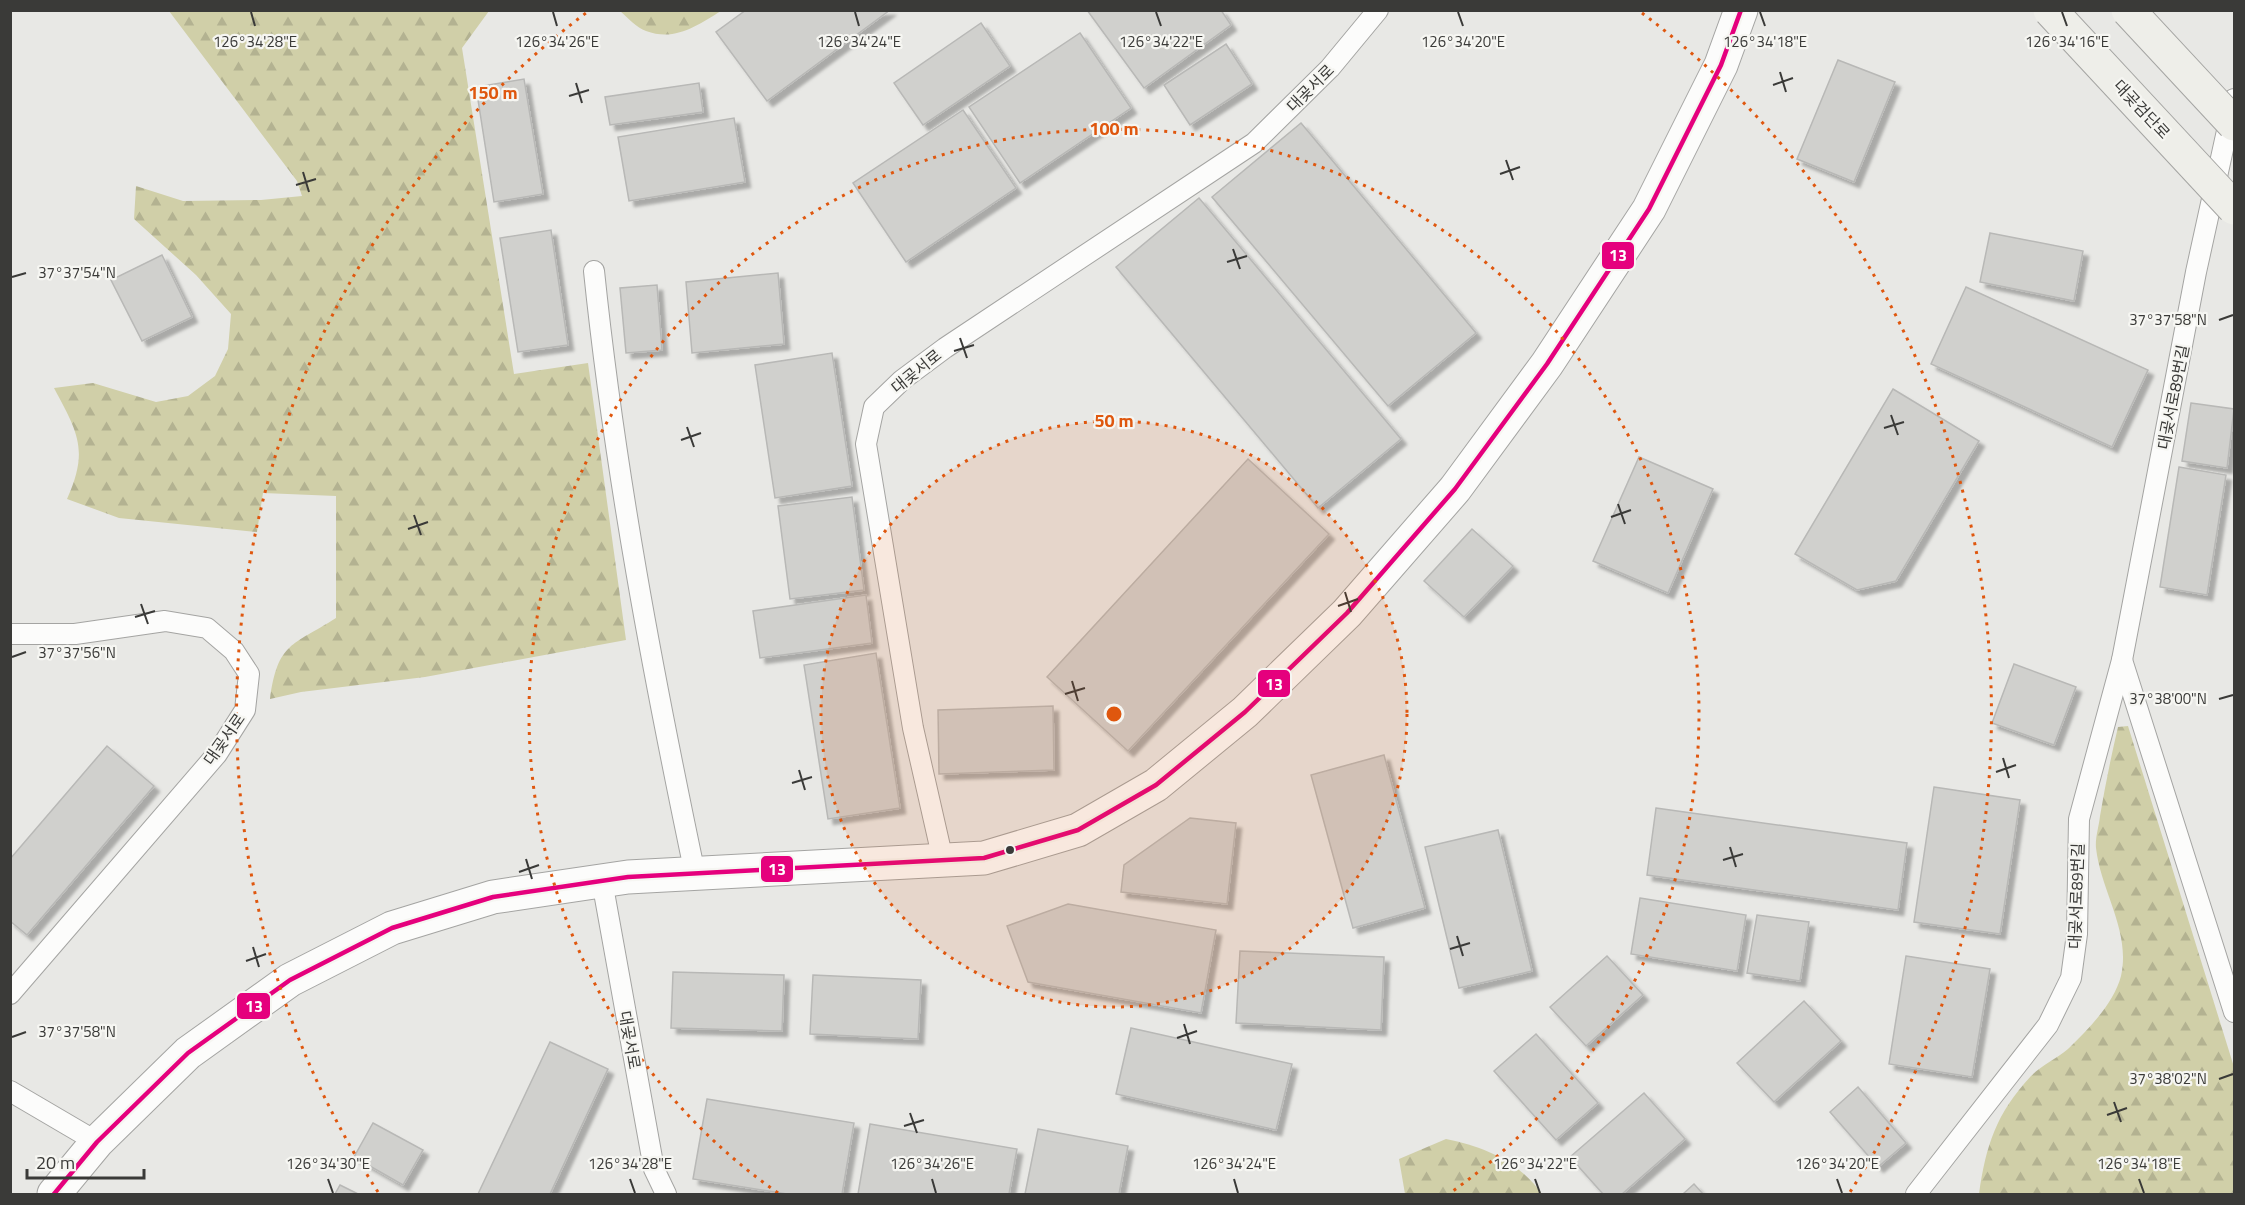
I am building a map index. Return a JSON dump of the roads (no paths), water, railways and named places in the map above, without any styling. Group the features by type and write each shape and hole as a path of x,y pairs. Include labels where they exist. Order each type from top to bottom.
{"main road":[{"name":"대곶검단로","path":"2050,10 2235,208"},
{"path":"2128,10 2235,124"}],"street":[{"path":"54,1194 97,1142 188,1053 290,981 382,933 493,897 628,877 984,858 1078,830 1156,785 1245,712 1347,613 1455,489 1547,364 1649,209 1721,65 1741,10"}],"lane":[{"name":"대곶서로","path":"943,860 913,728 866,444 874,407 902,380 945,348 1254,143 1330,68 1378,10"},
{"name":"대곶서로89번길","path":"1916,1194 2048,1025 2071,978 2078,934 2079,819 2122,660 2196,272 2235,99"},
{"path":"594,271 621,493 649,652 695,874"},
{"name":"대곶서로","path":"10,634 75,634 165,621 207,628 234,651 249,674 245,710 217,754 119,864 10,994"},
{"name":"대곶서로89번길","path":"2122,660 2235,1012"},
{"name":"대곶서로","path":"602,881 654,1169 666,1194"},
{"path":"10,1090 97,1142"}]}
